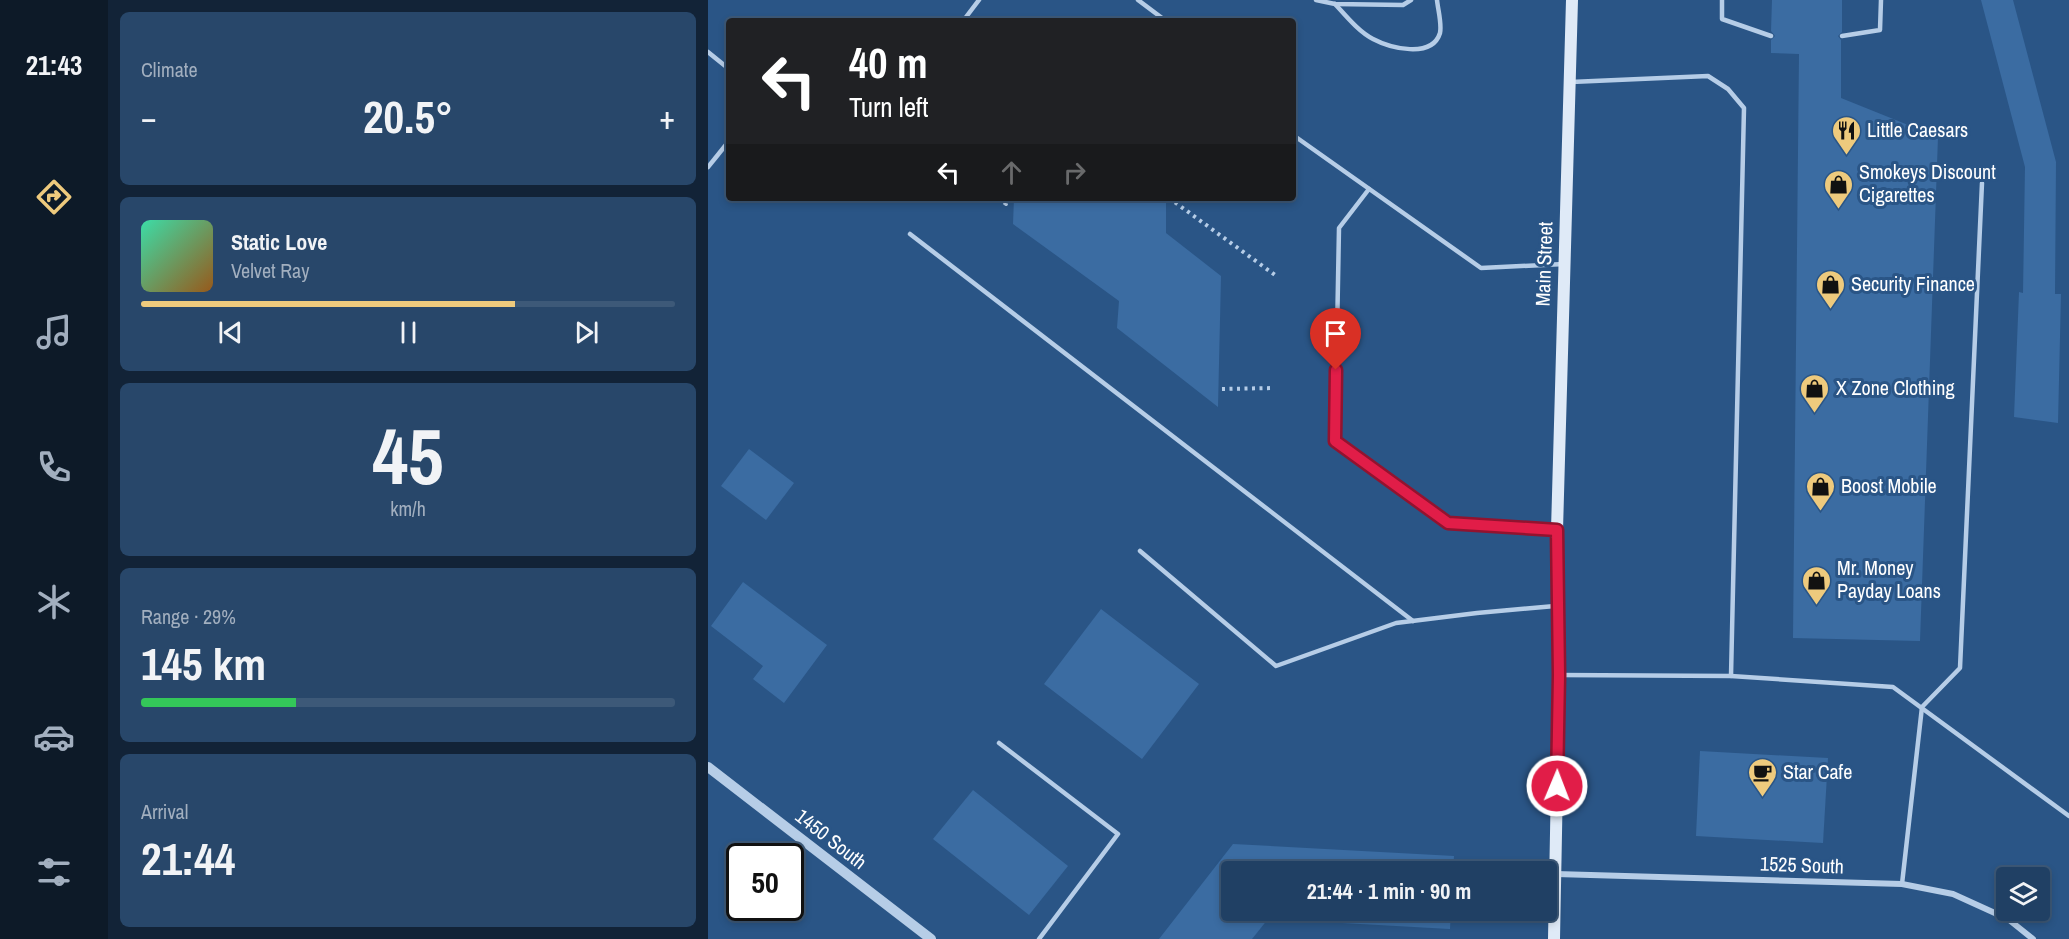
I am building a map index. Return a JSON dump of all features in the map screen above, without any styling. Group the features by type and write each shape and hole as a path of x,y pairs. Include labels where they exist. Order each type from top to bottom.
{"main road":[{"name":"Main Street","path":"1556,861 1559,675 1557,530 1572,0"},
{"name":"Main Street","path":"1554,939 1555,921"}],"street":[{"name":"1450 South","path":"708,767 932,939"},
{"name":"1525 South","path":"1557,874 1902,884 1953,894 2008,919 2033,939"}],"lane":[{"path":"965,18 979,0"},
{"path":"1138,0 1162,18"},
{"path":"1316,0 1335,4 1403,5 1411,0"},
{"path":"1335,4 1372,39 1401,49 1421,49 1433,42 1441,31 1437,0"},
{"path":"1722,0 1722,19 1771,36"},
{"path":"1842,36 1881,30 1881,0"},
{"path":"708,52 726,67"},
{"path":"1571,81 1708,76 1728,89 1744,108 1731,676"},
{"path":"1296,137 1481,268 1564,264"},
{"path":"708,167 726,145"},
{"path":"1902,884 1922,707 1960,668 1982,183"},
{"path":"1369,189 1338,228 1335,441 1448,523 1557,530"},
{"path":"909,234 1413,621"},
{"path":"1140,551 1276,666 1396,623 1558,606"},
{"path":"1559,675 1731,676 1893,687 2069,816"},
{"path":"999,743 1118,834 1039,939"}],"path":[{"path":"1173,201 1275,275"},
{"path":"1222,389 1274,388"}],"building":[{"path":"1772,0 1842,0 1842,32 1838,36 1841,40 1841,98 1938,137 1920,641 1793,638 1799,54 1771,53 1771,40 1775,36 1771,31"},
{"path":"1981,0 2013,0 2056,162 2055,294 2061,294 2058,423 2014,417 2019,292 2023,293 2025,167"},
{"path":"1014,201 1166,201 1166,233 1221,276 1218,407 1117,328 1119,301 1013,224"},
{"path":"749,449 794,483 766,520 721,486"},
{"path":"743,582 827,645 784,703 753,679 763,666 711,626"},
{"path":"1101,609 1199,684 1142,759 1044,684"},
{"name":"Star Cafe","path":"1700,751 1828,758 1823,843 1696,836"},
{"path":"973,790 1068,866 1029,915 933,839"},
{"path":"1233,844 1454,856 1454,861 1221,861 1221,921 1266,921 1252,939 1159,939"},
{"path":"1304,921 1450,921 1450,929"}],"place":[{"name":"Little Caesars","path":"1846,156"},
{"name":"Smokeys Discount Cigarettes","path":"1838,210"},
{"name":"Security Finance","path":"1830,310"},
{"name":"X Zone Clothing","path":"1815,414"},
{"name":"Boost Mobile","path":"1820,512"},
{"name":"Mr. Money Payday Loans","path":"1816,606"},
{"name":"Star Cafe","path":"1762,798"}],"route":[{"path":"1336,370 1335,441 1448,523 1557,530 1559,675 1557,786"}]}
